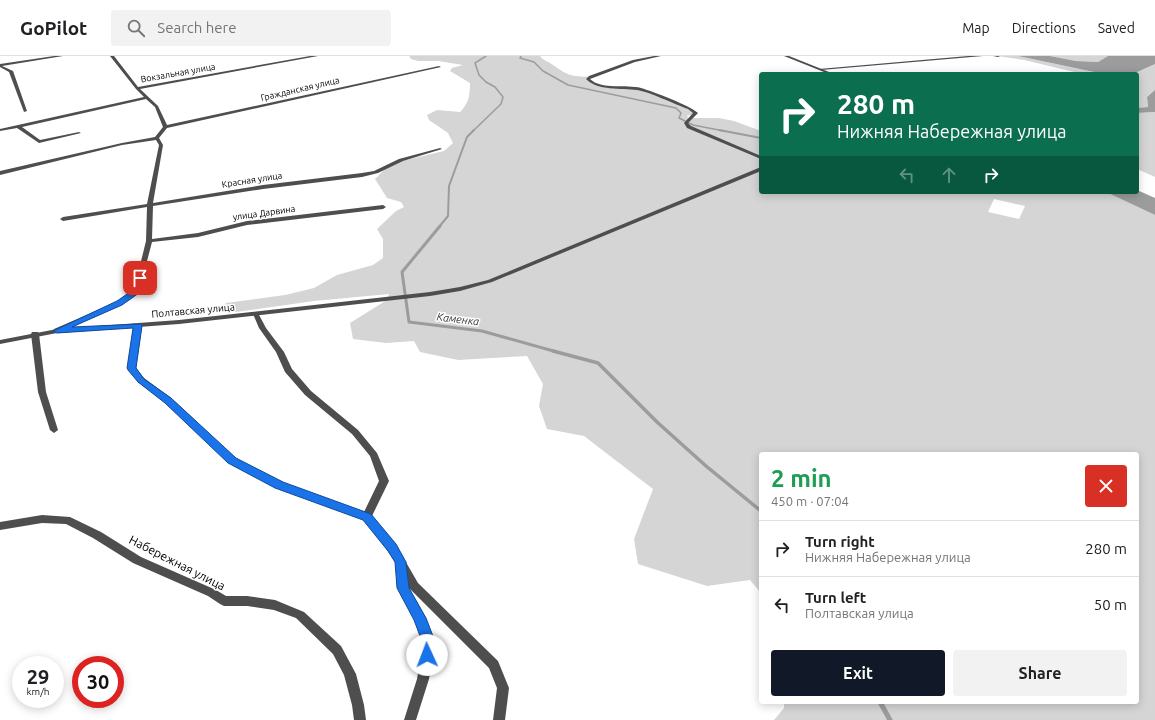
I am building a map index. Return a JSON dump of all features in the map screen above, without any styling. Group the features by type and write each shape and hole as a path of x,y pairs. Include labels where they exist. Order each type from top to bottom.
{"street":[{"path":"0,66 61,56"},
{"path":"0,173 122,144 157,138 165,127 157,107 137,88 112,56"},
{"name":"Вокзальная улица","path":"137,88 316,56"},
{"path":"659,56 634,61 588,79 591,82 604,86 640,89 689,108 696,112 686,123 690,127 759,157"},
{"path":"786,56 828,72"},
{"path":"929,56 934,60"},
{"path":"821,69 981,56"},
{"path":"0,66 11,71 25,111"},
{"name":"Гражданская улица","path":"165,127 439,67"},
{"name":"Вокзальная улица","path":"0,130 146,98"},
{"path":"18,126 39,142 79,133"},
{"path":"57,331 119,303 137,291 149,240 150,205 161,145 157,138"},
{"name":"Красная улица","path":"64,220 294,182 362,176 376,172 400,160 440,149"},
{"name":"Полтавская улица","path":"0,342 35,334 57,331 138,326 256,314 388,300 460,289 490,280 759,170"},
{"name":"улица Дарвина","path":"149,240 198,235 247,223 383,207"},
{"path":"256,314 263,328 280,352 288,370 308,393 355,432 374,455 384,481 367,517"},
{"path":"138,326 132,368 141,380 168,400 232,460 279,485 367,517 392,548 414,586 494,665 503,688 499,720"},
{"path":"35,334 42,392 54,430"},
{"name":"Набережная улица","path":"0,526 42,519 67,520 97,535 137,560 212,593 224,601 246,601 275,605 300,615 337,650 350,674 358,705 360,720"},
{"path":"400,562 403,588 420,618 429,644 423,679 410,720"}],"shaded area":[{"path":"409,56 540,56 570,75 590,77 588,79 591,82 604,86 640,89 689,108 696,113 687,116 688,118 719,118 734,121 759,130 759,194 1110,194 1155,215 1155,720 774,720 784,708 784,704 1139,704 1139,452 759,452 759,591 750,580 707,586 638,564 634,539 653,489 584,436 547,429 539,406 543,384 527,356 458,360 420,352 414,341 386,343 353,339 350,323 387,300 389,294 314,301 236,312 222,310 226,303 285,295 314,288 337,275 373,265 383,258 383,239 377,229 396,211 404,207 401,202 387,198 375,179 384,170 402,161 444,151 453,143 448,133 429,120 427,115 437,110 460,112 467,102 469,95 470,83 450,71 452,68 463,65 438,61 418,61 411,59","holes":["994,199 1025,206 1019,219 988,212"]},
{"path":"997,56 1018,56 1094,72 1075,72 1024,60"},
{"path":"1018,56 1050,56 1076,61 1098,62 1108,56 1155,56 1155,64 1137,72 1094,72"},
{"path":"1050,56 1108,56 1098,62 1076,61"},
{"path":"1155,64 1155,90 1147,97 1148,107 1139,108 1139,72 1137,72"},
{"path":"1155,90 1155,112 1139,113 1139,108 1148,107 1147,97"},
{"path":"1155,112 1155,177 1139,170 1139,113"},
{"path":"1139,191 1155,198 1155,215 1110,194 1139,194"}],"waterway":[{"name":"Каменка","path":"473,131 501,104 503,97 495,87 486,82 479,75 475,63 486,56"},
{"path":"521,56 520,58 534,62 543,71 568,85 676,108 681,113 679,118 693,125 724,131"},
{"path":"719,130 759,138"},
{"name":"Каменка","path":"439,227 448,216 449,186 467,137 473,131"},
{"name":"Каменка","path":"440,226 402,272 409,322 482,331 557,352"},
{"name":"Каменка","path":"553,351 598,363 657,422 706,466 759,509"},
{"name":"Каменка","path":"881,704 890,720"}],"route":[{"path":"140,278 137,291 119,303 57,331 138,326 132,368 141,380 168,400 232,460 279,485 367,517 392,548 400,562 403,588 420,618 429,644 427,655"}]}
